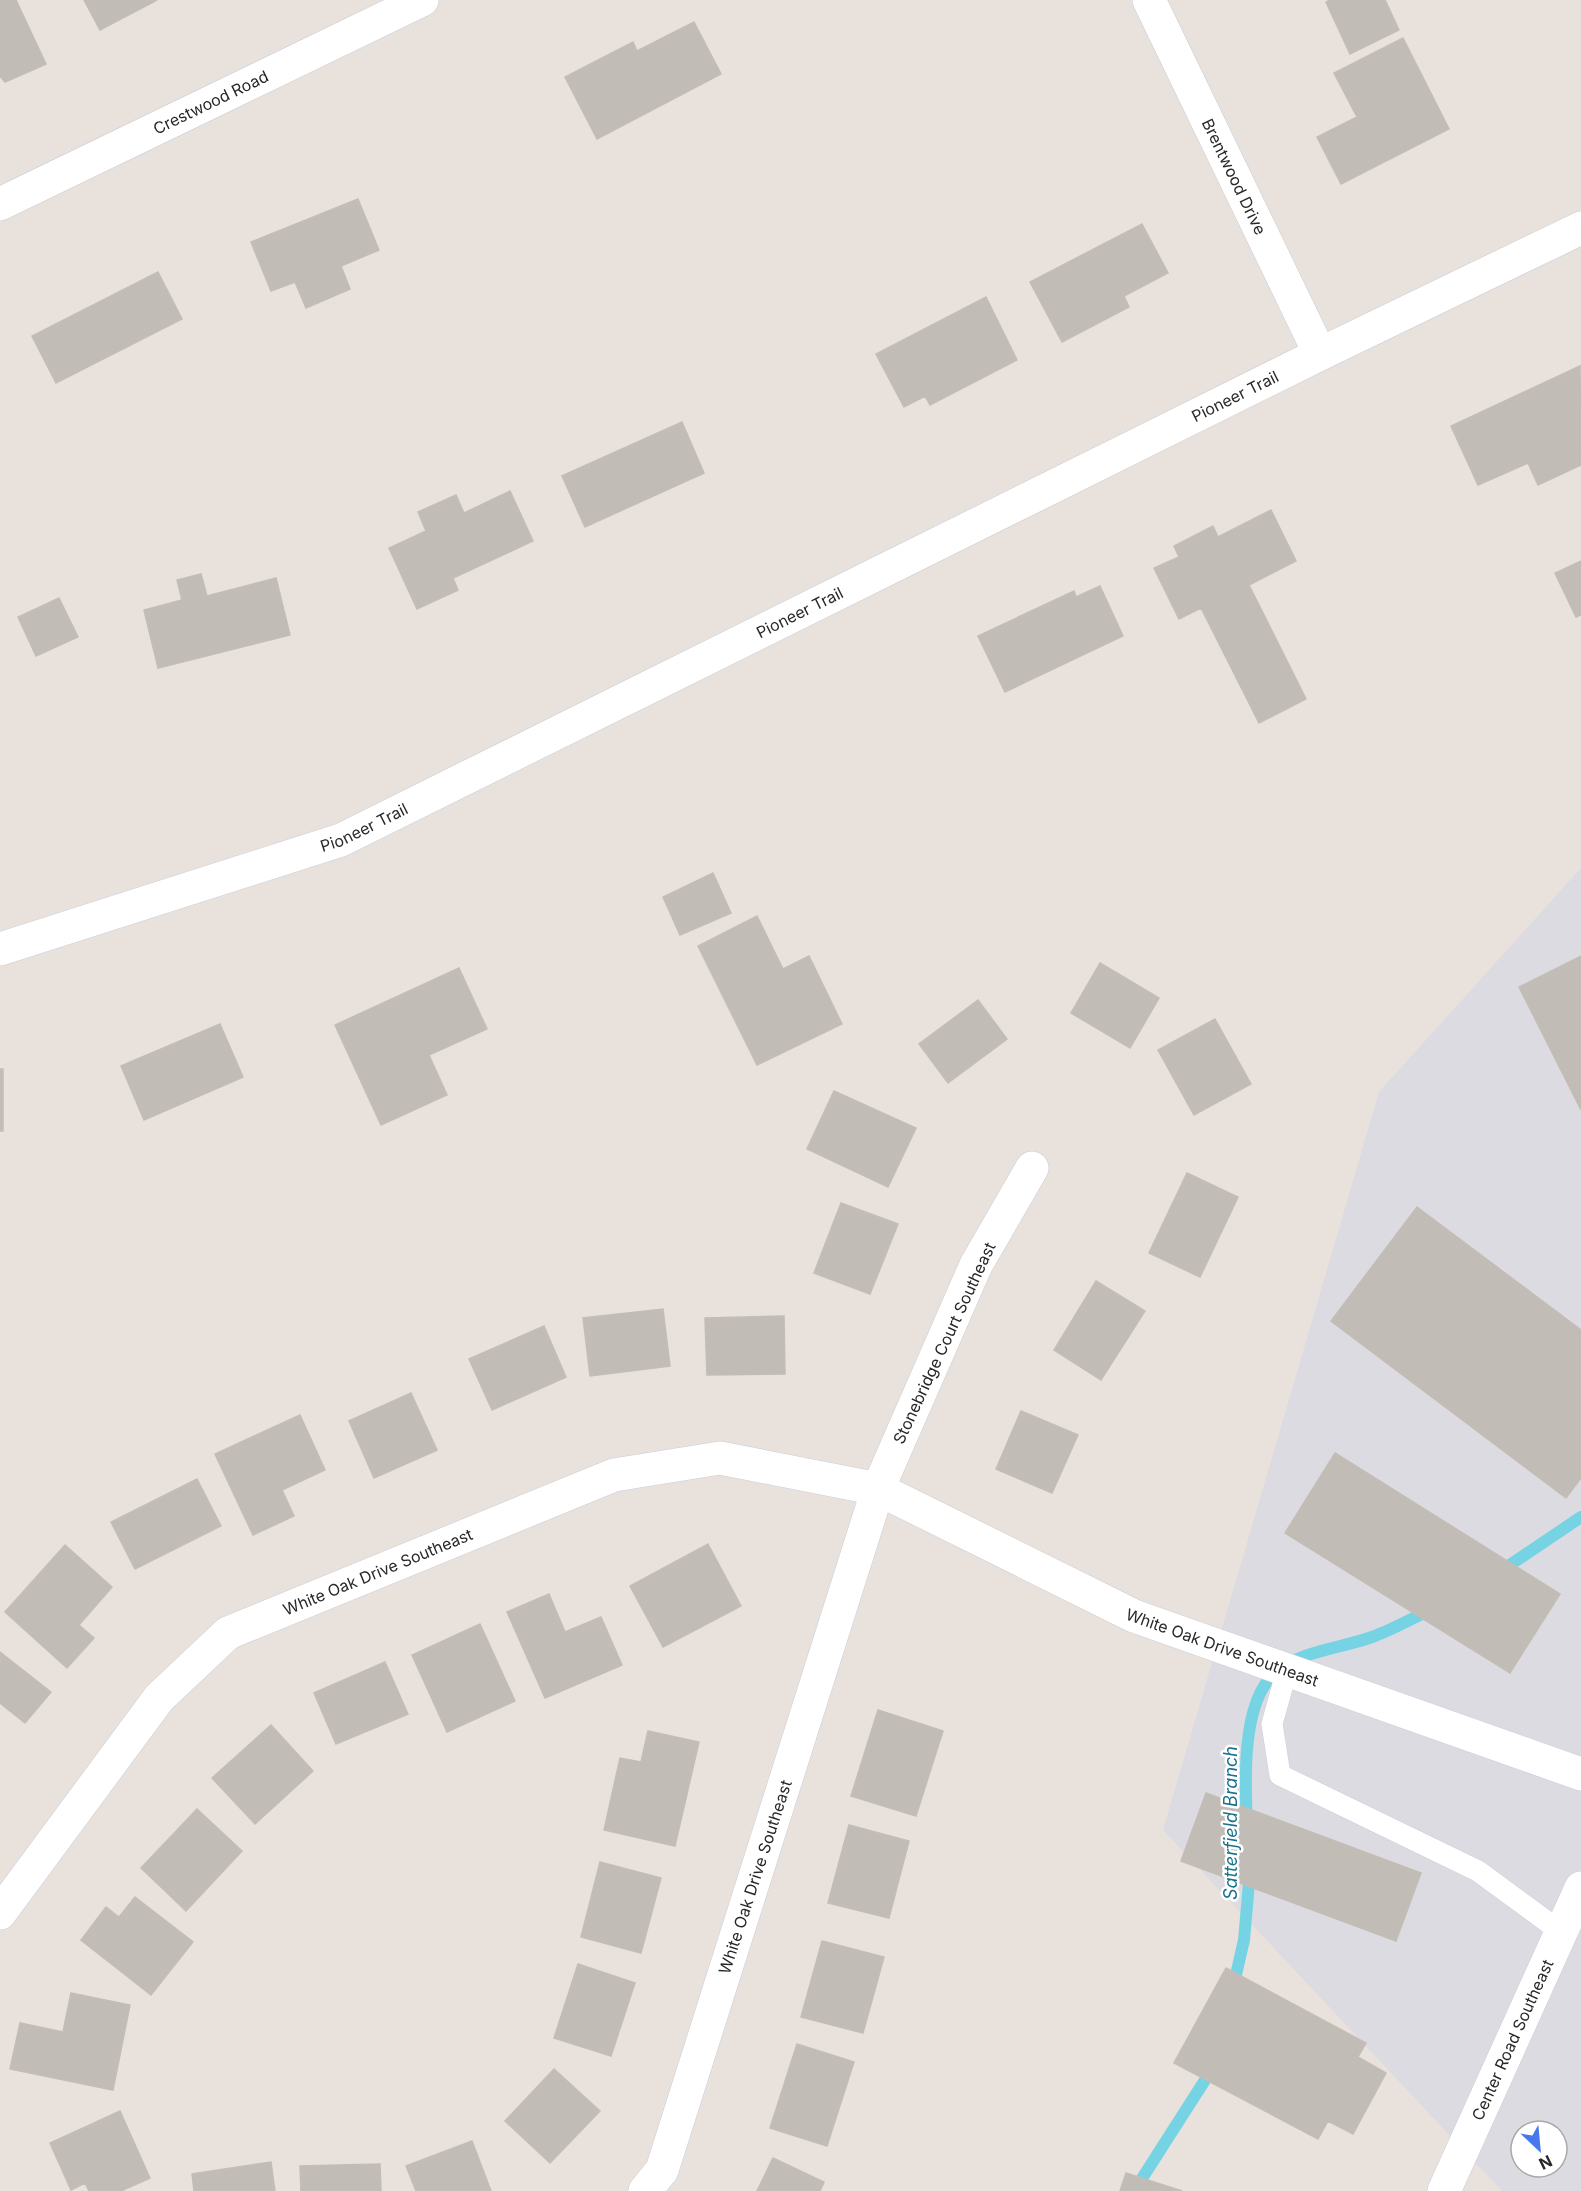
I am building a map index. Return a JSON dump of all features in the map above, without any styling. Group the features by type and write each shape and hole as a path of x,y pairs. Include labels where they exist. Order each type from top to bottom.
{"street":[{"name":"Crestwood Road","path":"0,204 422,0"},
{"name":"Brentwood Drive","path":"1149,0 1320,354"},
{"name":"Pioneer Trail","path":"0,949 341,840 1320,354 1581,228"},
{"name":"Stonebridge Court Southeast","path":"878,1489 976,1265 1032,1168"},
{"name":"White Oak Drive Southeast","path":"0,1913 159,1698 228,1633 614,1475 720,1458 878,1489 1134,1616 1581,1774"},
{"name":"White Oak Drive Southeast","path":"645,2191 662,2170 878,1489"},
{"name":"Center Road Southeast","path":"1444,2191 1581,1888"}],"lane":[{"path":"1287,1670 1272,1724 1280,1775 1478,1871 1561,1932"}],"shaded area":[{"path":"1581,868 1581,2191 1502,2191 1163,1830 1379,1092"}],"building":[{"path":"0,0 16,0 46,64 5,82 0,76"},
{"path":"84,0 157,0 100,30"},
{"path":"1330,0 1385,0 1399,30 1350,54 1326,2"},
{"path":"694,22 721,74 597,139 565,77 633,42 637,51"},
{"path":"1403,38 1449,129 1341,184 1317,137 1357,117 1334,73"},
{"path":"358,199 379,250 341,266 350,289 306,308 295,282 271,291 251,242"},
{"path":"1142,224 1168,273 1124,296 1129,307 1062,342 1030,282"},
{"path":"158,272 182,319 56,383 32,336"},
{"path":"986,297 1017,360 930,405 925,396 904,407 876,354"},
{"path":"1580,366 1581,465 1538,485 1528,463 1478,485 1451,426"},
{"path":"682,422 704,473 585,527 562,476"},
{"path":"510,491 533,541 453,578 458,590 417,609 389,548 426,531 418,512 456,495 464,513"},
{"path":"1271,510 1296,561 1249,585 1306,699 1259,723 1201,608 1179,619 1154,568 1179,557 1174,546 1213,526 1218,537"},
{"path":"1581,561 1581,615 1576,617 1555,573"},
{"path":"201,574 207,596 276,578 290,635 158,668 144,610 182,600 177,580"},
{"path":"1100,586 1123,636 1005,692 978,636 1074,591 1076,597"},
{"path":"59,598 78,637 36,656 18,617"},
{"path":"713,873 731,913 680,935 663,897"},
{"path":"757,916 783,969 809,956 842,1024 757,1065 698,946"},
{"path":"1581,956 1581,1110 1519,987"},
{"path":"1100,963 1159,998 1130,1048 1071,1013"},
{"path":"459,968 487,1029 429,1055 447,1095 381,1125 335,1025"},
{"path":"978,1000 1007,1039 948,1083 919,1044"},
{"path":"1215,1019 1251,1084 1194,1115 1158,1050"},
{"path":"220,1024 243,1077 144,1120 121,1066"},
{"path":"0,1069 3,1069 3,1131 0,1131"},
{"path":"834,1091 916,1128 888,1187 807,1149"},
{"path":"1187,1173 1238,1197 1200,1277 1149,1253"},
{"path":"841,1203 898,1224 870,1294 814,1273"},
{"path":"1417,1207 1581,1330 1581,1478 1566,1498 1331,1321"},
{"path":"1096,1281 1145,1311 1101,1380 1054,1350"},
{"path":"663,1309 670,1366 590,1376 583,1318"},
{"path":"784,1316 785,1374 707,1375 705,1318"},
{"path":"544,1326 566,1377 492,1410 469,1359"},
{"path":"411,1393 437,1450 374,1478 349,1421"},
{"path":"1021,1411 1078,1435 1052,1493 996,1469"},
{"path":"300,1415 325,1470 282,1490 294,1516 253,1535 215,1454"},
{"path":"1335,1453 1560,1594 1510,1673 1285,1533"},
{"path":"197,1479 221,1526 135,1569 111,1522"},
{"path":"708,1544 741,1606 663,1647 630,1586"},
{"path":"65,1545 112,1587 79,1625 94,1638 67,1668 5,1612"},
{"path":"549,1594 565,1632 601,1617 622,1665 545,1698 507,1612"},
{"path":"480,1624 515,1701 447,1732 412,1655"},
{"path":"0,1652 51,1692 25,1723 0,1703"},
{"path":"385,1662 408,1714 336,1744 314,1693"},
{"path":"878,1710 943,1731 916,1816 851,1796"},
{"path":"271,1725 313,1771 255,1824 212,1778"},
{"path":"648,1731 699,1742 675,1846 604,1830 620,1758 641,1762"},
{"path":"1206,1793 1421,1873 1396,1941 1181,1861"},
{"path":"197,1809 242,1851 186,1911 141,1868"},
{"path":"849,1825 909,1841 889,1918 828,1903"},
{"path":"600,1862 661,1878 641,1953 581,1937"},
{"path":"135,1897 193,1942 151,1995 81,1940 106,1907 119,1917"},
{"path":"822,1941 884,1957 863,2033 801,2017"},
{"path":"578,1964 635,1983 611,2056 554,2038"},
{"path":"1226,1968 1366,2043 1358,2057 1386,2073 1353,2134 1328,2121 1318,2139 1174,2063"},
{"path":"71,1993 130,2005 113,2090 10,2069 20,2023 63,2032"},
{"path":"797,2044 854,2062 827,2146 770,2128"},
{"path":"554,2069 600,2111 550,2163 505,2121"},
{"path":"120,2111 150,2178 121,2191 89,2191 85,2183 71,2190 50,2143"},
{"path":"472,2141 491,2191 416,2191 406,2166"},
{"path":"773,2158 824,2182 820,2191 757,2191"},
{"path":"271,2162 275,2191 194,2191 192,2174"},
{"path":"380,2164 381,2191 301,2191 300,2166"},
{"path":"1126,2173 1182,2191 1120,2191"}],"waterway":[{"name":"Satterfield Branch","path":"1498,1573 1581,1517"},
{"name":"Satterfield Branch","path":"1247,1825 1246,1767 1250,1724 1263,1687 1274,1674 1308,1655 1372,1637 1430,1610"},
{"name":"Satterfield Branch","path":"1233,1988 1244,1940 1250,1872"},
{"name":"Satterfield Branch","path":"1134,2191 1214,2066"}]}
